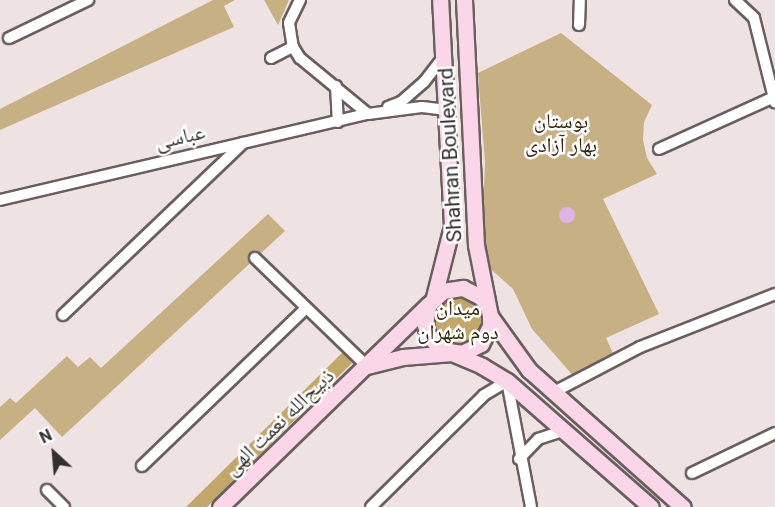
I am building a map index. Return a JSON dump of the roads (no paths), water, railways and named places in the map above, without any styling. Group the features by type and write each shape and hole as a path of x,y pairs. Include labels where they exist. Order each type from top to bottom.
{"street":[{"path":"9,38 88,0"},
{"path":"300,0 290,23 292,47 300,58 368,114 434,106 445,110"},
{"name":"Shahran Boulevard","path":"431,301 452,226 440,0"},
{"name":"Shahran Boulevard","path":"464,0 476,245 489,311 529,370 683,507"},
{"path":"579,26 580,0"},
{"path":"659,149 774,100 772,72 754,18 735,0"},
{"path":"271,58 292,47"},
{"path":"368,114 401,102 424,82 442,58"},
{"path":"336,86 338,122"},
{"name":"عباسی","path":"0,201 368,114"},
{"path":"63,315 243,143"},
{"path":"255,258 305,309 367,366 403,357 452,353 472,350 480,344 490,326 489,311 481,297 463,288 453,288 431,301 425,325 434,343 452,353 507,381 651,507"},
{"path":"554,392 640,347 775,294"},
{"name":"ذبیح‌الله نعمت الهی","path":"220,507 367,366 431,301"},
{"path":"142,466 305,309"},
{"path":"371,507 484,395 507,381"},
{"path":"507,381 519,459 531,507"},
{"path":"519,459 538,439 562,431"},
{"path":"692,473 775,433"},
{"path":"47,490 64,507"}],"park label":[{"name":"بوستان بهار آزادی","path":"561,133"},
{"name":"میدان دوم شهران","path":"458,320"}]}
